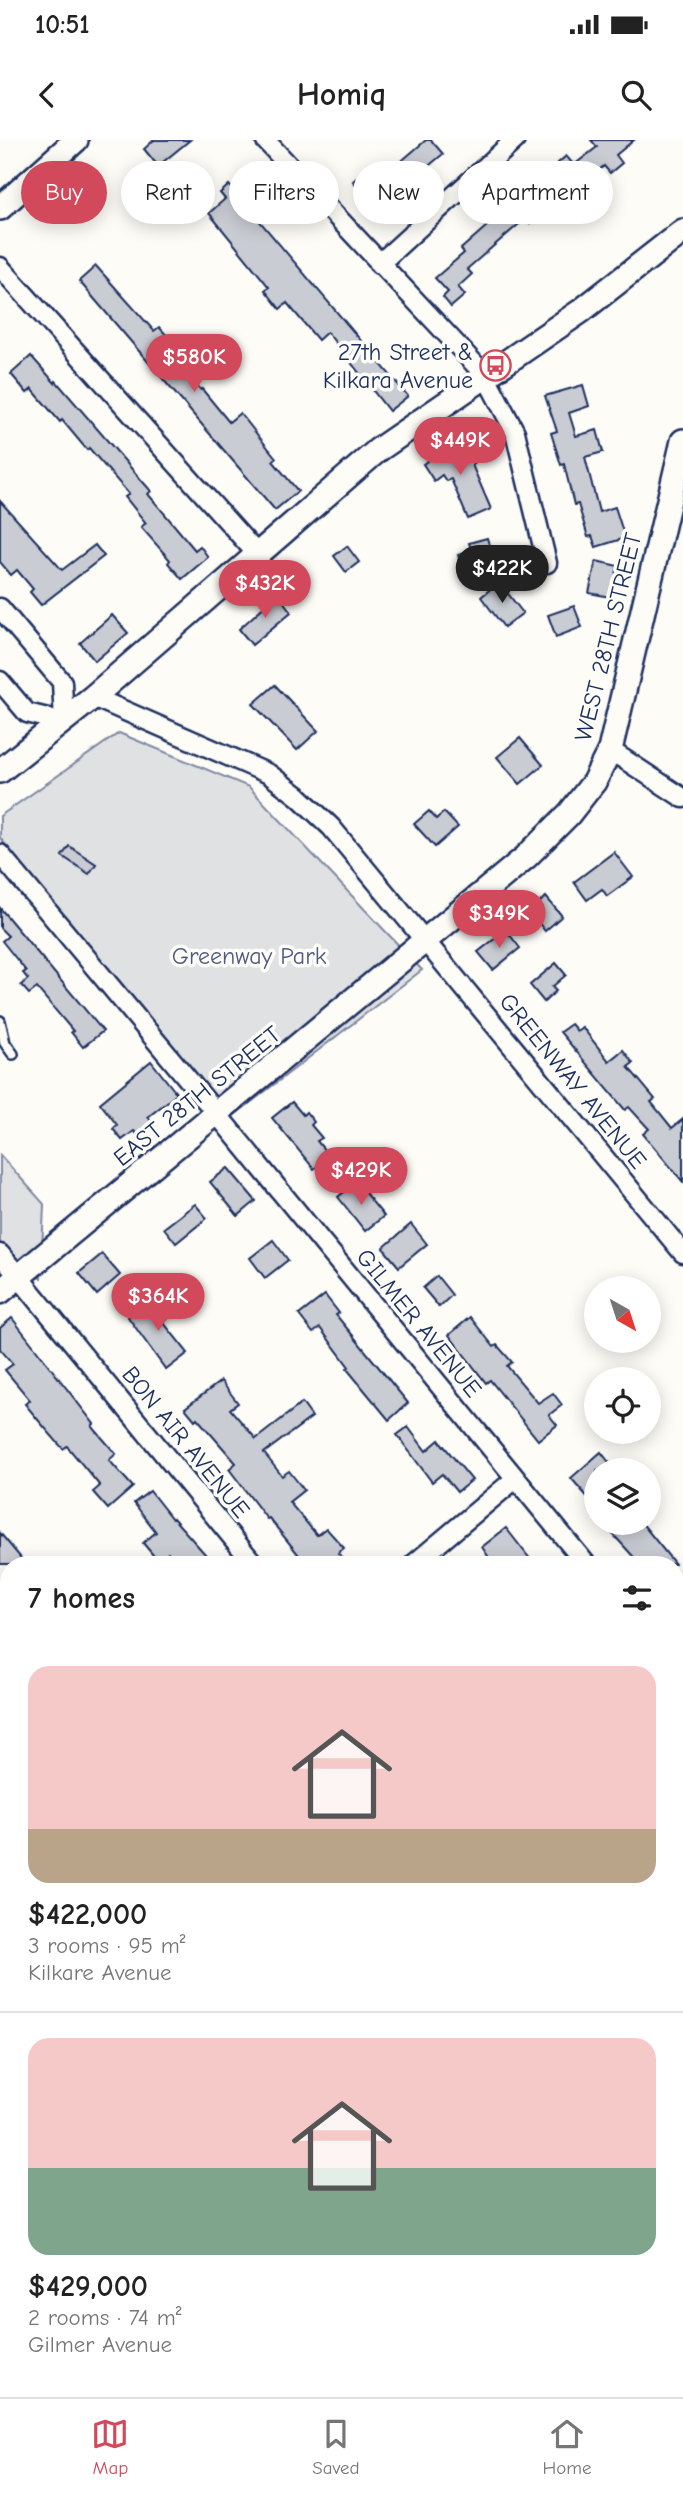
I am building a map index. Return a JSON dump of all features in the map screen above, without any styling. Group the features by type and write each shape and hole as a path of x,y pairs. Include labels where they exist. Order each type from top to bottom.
{"street":[{"path":"0,208 76,140"},
{"path":"265,140 485,375 515,432 547,563"},
{"path":"379,264 515,140"},
{"path":"0,771 64,722 378,450 581,311 683,231"},
{"path":"0,267 258,555"},
{"name":"WEST 28TH STREET","path":"427,942 526,857 569,814 594,782 610,750 683,441"},
{"path":"0,608 62,682 64,722"},
{"path":"0,681 27,713 64,722"},
{"name":"GREENWAY AVENUE","path":"93,697 269,774 298,796 331,827 683,1253"},
{"path":"610,750 683,798"},
{"name":"GILMER AVENUE","path":"0,853 579,1556"},
{"name":"EAST 28TH STREET","path":"0,1292 427,942"},
{"name":"BON AIR AVENUE","path":"0,1254 247,1556"},
{"path":"424,1556 514,1480"}],"lane":[{"path":"0,1021 5,1043 13,1054"}],"green space":[{"name":"Greenway Park","path":"119,733 249,787 422,970 232,1117 0,838 0,816"},
{"path":"0,1155 44,1204 41,1278 0,1270"}],"building":[{"path":"154,140 190,140 164,161 154,161 144,149"},
{"path":"426,140 431,140 443,154 435,161 402,161"},
{"path":"591,140 634,140 616,155 622,163 613,170 613,161 579,161 597,147"},
{"path":"229,185 229,224 262,224 408,396 389,411 327,332 318,340 287,303 280,309 265,290 269,287 215,220 215,208 225,199 220,193"},
{"path":"489,224 519,224 467,269 472,274 458,287 465,295 451,307 443,297 448,292 435,278 464,253 461,249"},
{"path":"96,266 154,331 159,327 174,343 166,350 229,422 240,413 276,458 273,461 298,491 275,510 79,281"},
{"path":"31,356 151,491 148,494 195,550 200,546 208,557 182,579 168,563 170,560 141,527 146,523 125,497 129,494 32,389 27,393 11,374"},
{"path":"583,385 589,406 569,413 576,436 597,430 603,452 585,457 599,512 615,507 625,538 596,547 592,536 588,537 578,504 574,505 564,464 561,465 551,433 557,431 545,396"},
{"path":"460,439 475,462 472,465 491,509 468,519 451,479 446,481 442,475 434,481 423,464"},
{"path":"0,501 62,570 95,545 104,556 41,605 30,592 33,589 17,570 11,575 0,562"},
{"path":"487,538 497,570 465,580 458,555 472,551 469,543"},
{"path":"347,546 359,562 346,572 334,556"},
{"path":"596,561 618,566 611,597 589,593"},
{"path":"499,582 523,613 504,627 481,597"},
{"path":"278,594 291,612 252,645 239,629"},
{"path":"574,606 582,627 556,637 548,615"},
{"path":"112,615 128,633 95,661 80,643"},
{"path":"275,685 318,731 297,750 253,704"},
{"path":"520,738 543,765 520,784 497,757"},
{"path":"429,811 436,819 444,812 458,827 435,847 414,824"},
{"path":"69,846 96,864 89,874 62,856"},
{"path":"614,852 633,877 607,896 602,889 587,900 574,882"},
{"path":"546,897 562,916 545,931 529,911"},
{"path":"0,908 103,1031 83,1047 37,988 29,994 21,985 28,979 23,973 26,971 2,941 8,936 0,928"},
{"path":"506,930 520,948 493,970 478,952"},
{"path":"556,963 566,975 552,987 556,991 544,1002 530,985"},
{"path":"571,1024 577,1031 582,1027 609,1061 623,1050 633,1063 628,1067 655,1099 651,1102 672,1128 683,1119 683,1182 643,1134 649,1129 629,1107 625,1110 560,1032"},
{"path":"151,1061 177,1094 148,1117 152,1122 137,1134 134,1131 122,1140 113,1129 117,1125 100,1103"},
{"path":"292,1102 303,1115 306,1112 314,1122 311,1125 322,1138 317,1141 330,1157 314,1169 272,1118"},
{"path":"228,1168 256,1201 238,1216 210,1182"},
{"path":"356,1182 384,1216 365,1231 338,1197"},
{"path":"195,1204 207,1218 176,1243 164,1228"},
{"path":"411,1224 427,1244 399,1267 383,1248"},
{"path":"273,1240 288,1260 265,1278 250,1258"},
{"path":"102,1254 120,1275 97,1295 79,1273"},
{"path":"437,1276 452,1295 439,1307 423,1288"},
{"path":"325,1295 339,1313 336,1315 408,1403 389,1420 347,1369 349,1367 320,1328 313,1333 299,1315"},
{"path":"152,1297 168,1318 163,1322 188,1353 166,1370 128,1317"},
{"path":"470,1317 494,1347 497,1345 512,1362 507,1366 538,1403 553,1393 562,1405 549,1415 557,1425 538,1440 490,1380 486,1383 449,1335"},
{"path":"12,1318 116,1454 109,1460 133,1487 108,1509 93,1492 100,1486 67,1446 63,1449 25,1404 30,1400 5,1370 13,1364 0,1349 0,1328"},
{"path":"221,1381 238,1403 230,1409 256,1439 302,1403 312,1417 264,1453 282,1476 289,1471 304,1490 289,1502 317,1535 326,1528 344,1548 338,1553 341,1556 300,1556 229,1469 236,1463 185,1408"},
{"path":"408,1427 426,1451 439,1440 472,1480 457,1492 442,1474 432,1482 397,1435"},
{"path":"601,1452 606,1458 594,1458"},
{"path":"584,1467 584,1493 571,1478"},
{"path":"150,1491 207,1556 171,1556 168,1553 164,1556 154,1556 143,1543 156,1532 134,1503"},
{"path":"506,1528 528,1556 488,1556 482,1547"},
{"path":"0,1533 19,1556 0,1556"},
{"path":"614,1535 652,1535 669,1556 633,1556"}],"place":[{"name":"27th Street & Kilkara Avenue","path":"496,366"}]}
